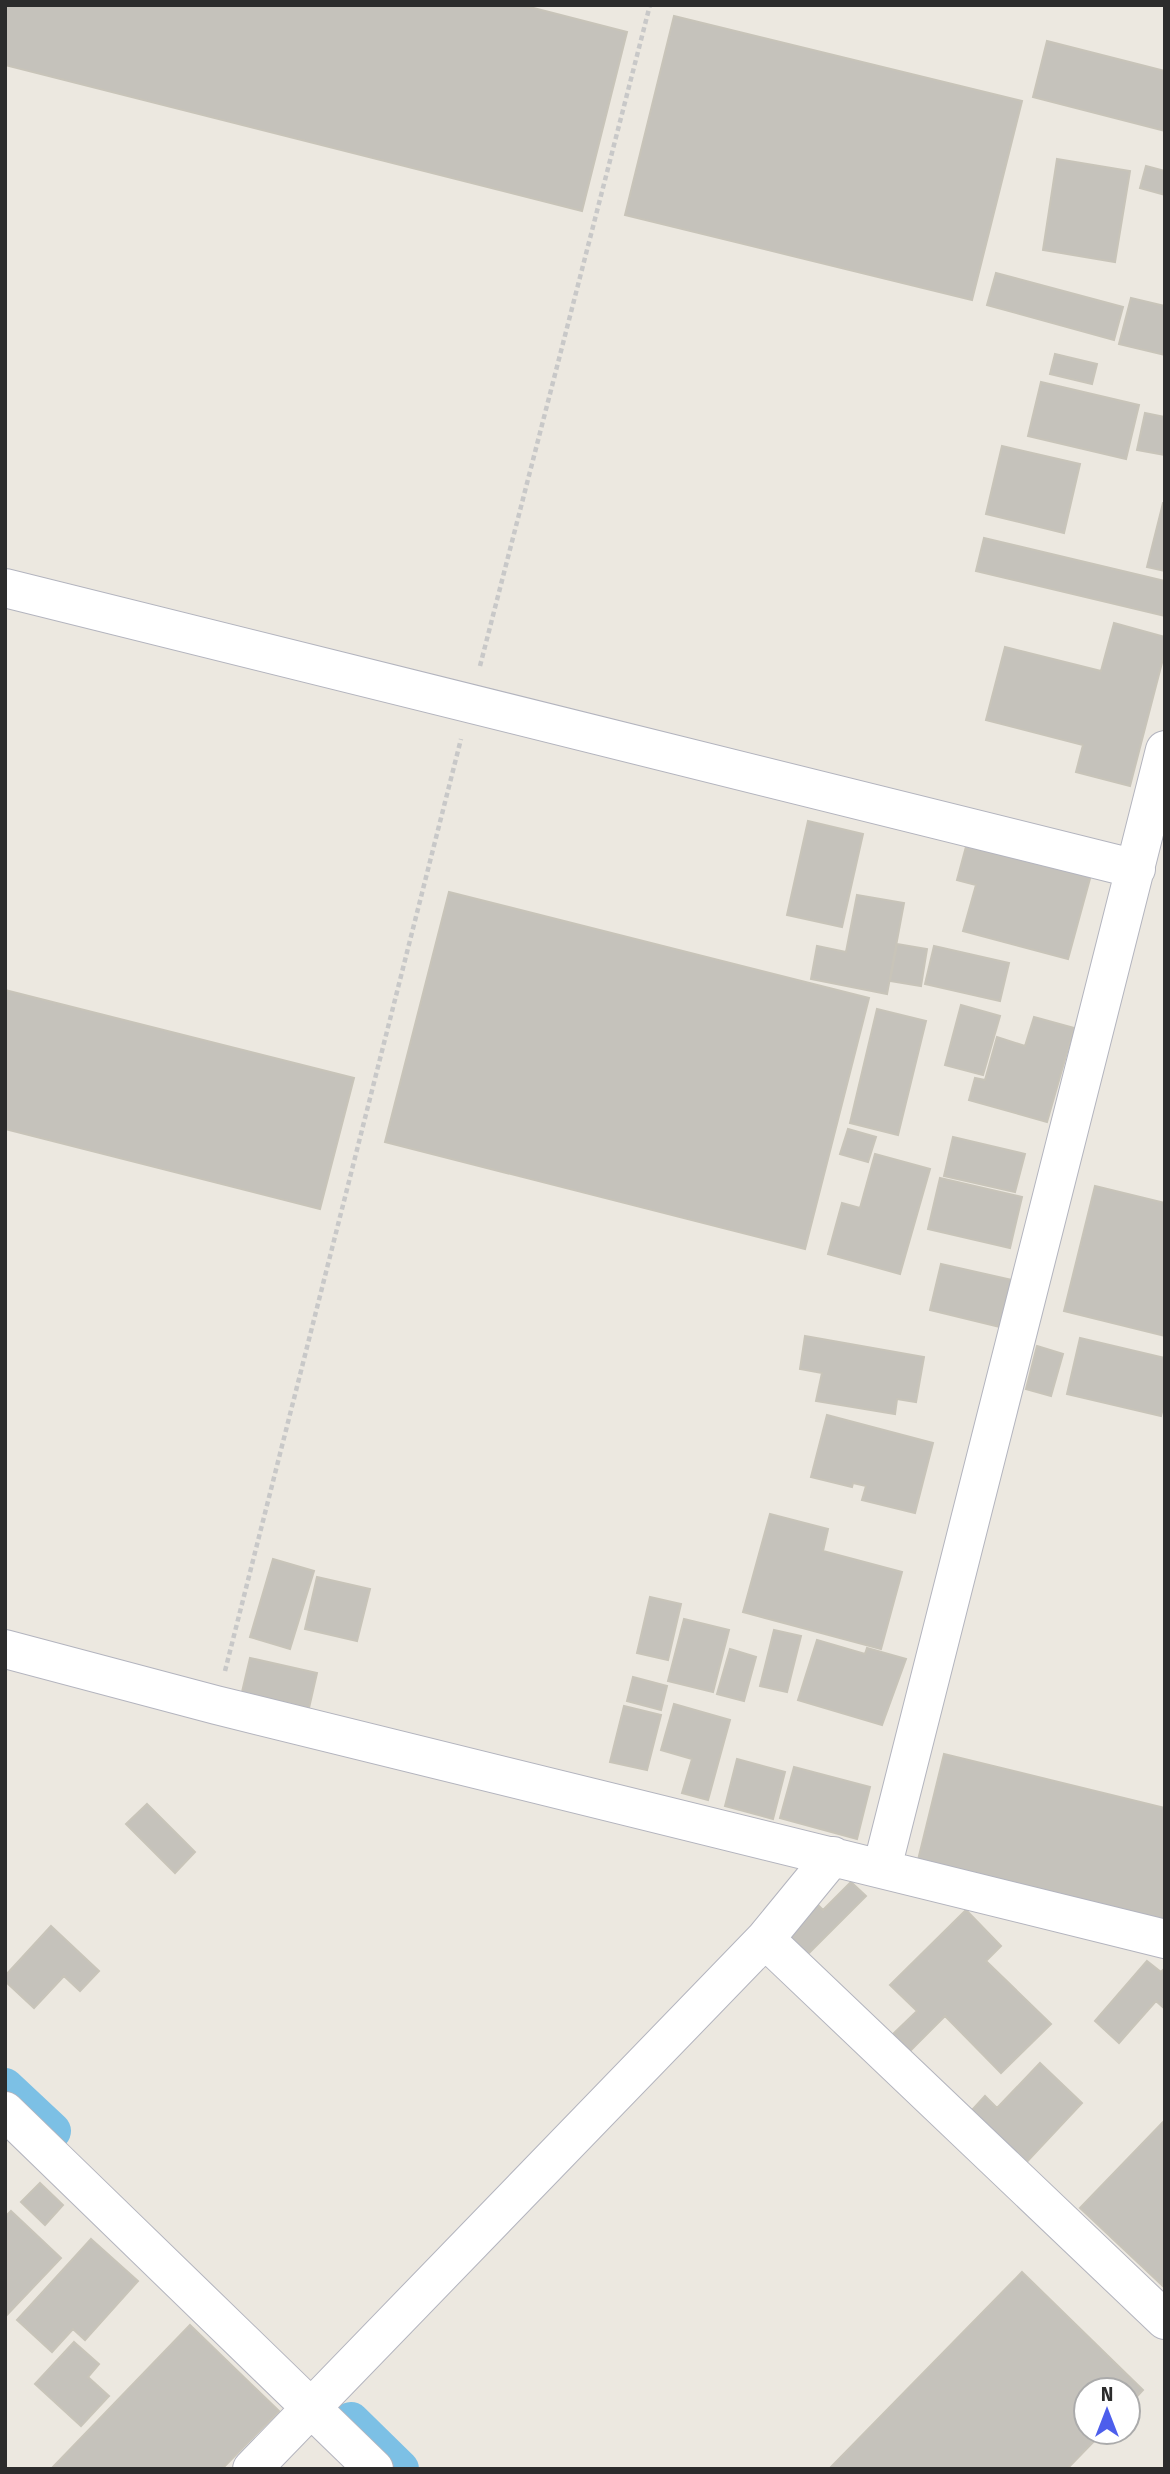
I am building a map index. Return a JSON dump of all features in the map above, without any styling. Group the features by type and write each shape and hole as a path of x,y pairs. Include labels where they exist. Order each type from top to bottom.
{"street":[{"path":"5,588 1136,869"},
{"path":"883,1868 1165,750"},
{"path":"5,1649 216,1705 1165,1939"},
{"path":"252,2469 765,1939 833,1856"},
{"path":"765,1939 1165,2320"},
{"path":"5,2111 374,2469"}],"path":[{"path":"216,1705 650,5"}],"building":[{"path":"5,5 522,5 627,32 582,211 5,65"},
{"path":"674,16 1022,101 972,300 625,215"},
{"path":"1047,41 1165,71 1165,131 1033,97"},
{"path":"1057,159 1130,171 1115,262 1043,250"},
{"path":"1146,166 1165,171 1165,195 1140,188"},
{"path":"996,273 1123,307 1114,340 987,305"},
{"path":"1131,298 1165,306 1165,355 1119,344"},
{"path":"1055,354 1097,364 1092,384 1050,374"},
{"path":"1041,382 1139,405 1126,459 1028,436"},
{"path":"1145,413 1165,417 1165,455 1137,450"},
{"path":"1002,446 1080,464 1064,533 986,514"},
{"path":"1165,503 1165,571 1147,567"},
{"path":"984,538 1165,581 1165,616 976,571"},
{"path":"1114,623 1165,637 1165,651 1130,786 1076,772 1083,745 986,720 1005,647 1101,671"},
{"path":"808,821 863,834 842,927 787,915"},
{"path":"967,843 1091,875 1068,959 963,931 976,885 957,880"},
{"path":"449,892 869,998 805,1249 385,1142"},
{"path":"857,895 904,903 887,994 811,979 817,946 846,952"},
{"path":"897,944 927,949 921,986 890,981"},
{"path":"934,946 1009,963 1000,1001 925,984"},
{"path":"5,990 354,1078 320,1209 5,1129"},
{"path":"961,1005 1000,1016 983,1075 945,1065"},
{"path":"877,1009 926,1021 898,1135 850,1123"},
{"path":"1034,1017 1074,1028 1047,1122 969,1100 975,1078 985,1080 997,1037 1025,1046"},
{"path":"848,1129 876,1137 868,1162 840,1154"},
{"path":"953,1137 1025,1154 1015,1192 944,1176"},
{"path":"875,1154 930,1169 900,1274 828,1254 842,1203 860,1208"},
{"path":"940,1178 1022,1197 1010,1248 928,1229"},
{"path":"1095,1186 1165,1203 1165,1336 1064,1311"},
{"path":"941,1264 1012,1280 1000,1327 930,1310"},
{"path":"805,1336 924,1357 916,1402 897,1399 895,1414 816,1401 822,1373 800,1369"},
{"path":"1080,1338 1165,1358 1165,1400 1161,1416 1067,1394"},
{"path":"1037,1346 1063,1354 1051,1396 1026,1389"},
{"path":"827,1415 933,1443 915,1513 862,1500 866,1486 853,1483 852,1487 811,1477"},
{"path":"770,1514 828,1529 823,1551 902,1572 881,1649 743,1612"},
{"path":"273,1559 314,1571 290,1649 250,1637"},
{"path":"317,1577 370,1589 357,1641 305,1629"},
{"path":"650,1597 681,1604 668,1660 637,1653"},
{"path":"684,1619 729,1630 713,1692 668,1681"},
{"path":"774,1630 801,1636 787,1692 760,1686"},
{"path":"817,1640 865,1654 867,1648 906,1659 882,1725 798,1700"},
{"path":"730,1649 756,1657 744,1701 717,1694"},
{"path":"250,1658 317,1673 309,1708 242,1692"},
{"path":"633,1677 667,1686 661,1710 627,1701"},
{"path":"674,1704 730,1720 708,1800 682,1793 692,1759 661,1750"},
{"path":"624,1706 661,1715 647,1770 610,1762"},
{"path":"944,1754 1165,1808 1165,1921 918,1860"},
{"path":"737,1759 785,1772 773,1819 725,1806"},
{"path":"794,1767 870,1787 857,1839 780,1818"},
{"path":"147,1804 195,1852 175,1873 126,1824"},
{"path":"851,1882 866,1896 806,1956 784,1933 815,1902 823,1910"},
{"path":"966,1910 1001,1946 986,1961 1051,2024 1001,2073 945,2016 909,2052 892,2035 917,2011 890,1985"},
{"path":"51,1926 99,1971 80,1991 64,1976 34,2008 5,1981 5,1976"},
{"path":"1147,1961 1161,1972 1165,1968 1165,2009 1156,2001 1119,2043 1095,2021"},
{"path":"1040,2063 1082,2103 1022,2167 972,2110 985,2096 997,2108"},
{"path":"1165,2120 1165,2288 1080,2208"},
{"path":"40,2183 63,2205 45,2225 21,2202"},
{"path":"11,2211 61,2258 5,2317 5,2217"},
{"path":"91,2239 138,2281 85,2340 73,2329 52,2352 17,2320"},
{"path":"1022,2272 1129,2376 1072,2376 1072,2446 1089,2446 1067,2469 829,2469"},
{"path":"190,2325 279,2411 222,2469 51,2469"},
{"path":"74,2342 99,2364 88,2377 109,2396 81,2426 35,2384"}],"waterway":[{"path":"5,2087 52,2131"},
{"path":"351,2421 400,2469"}]}
